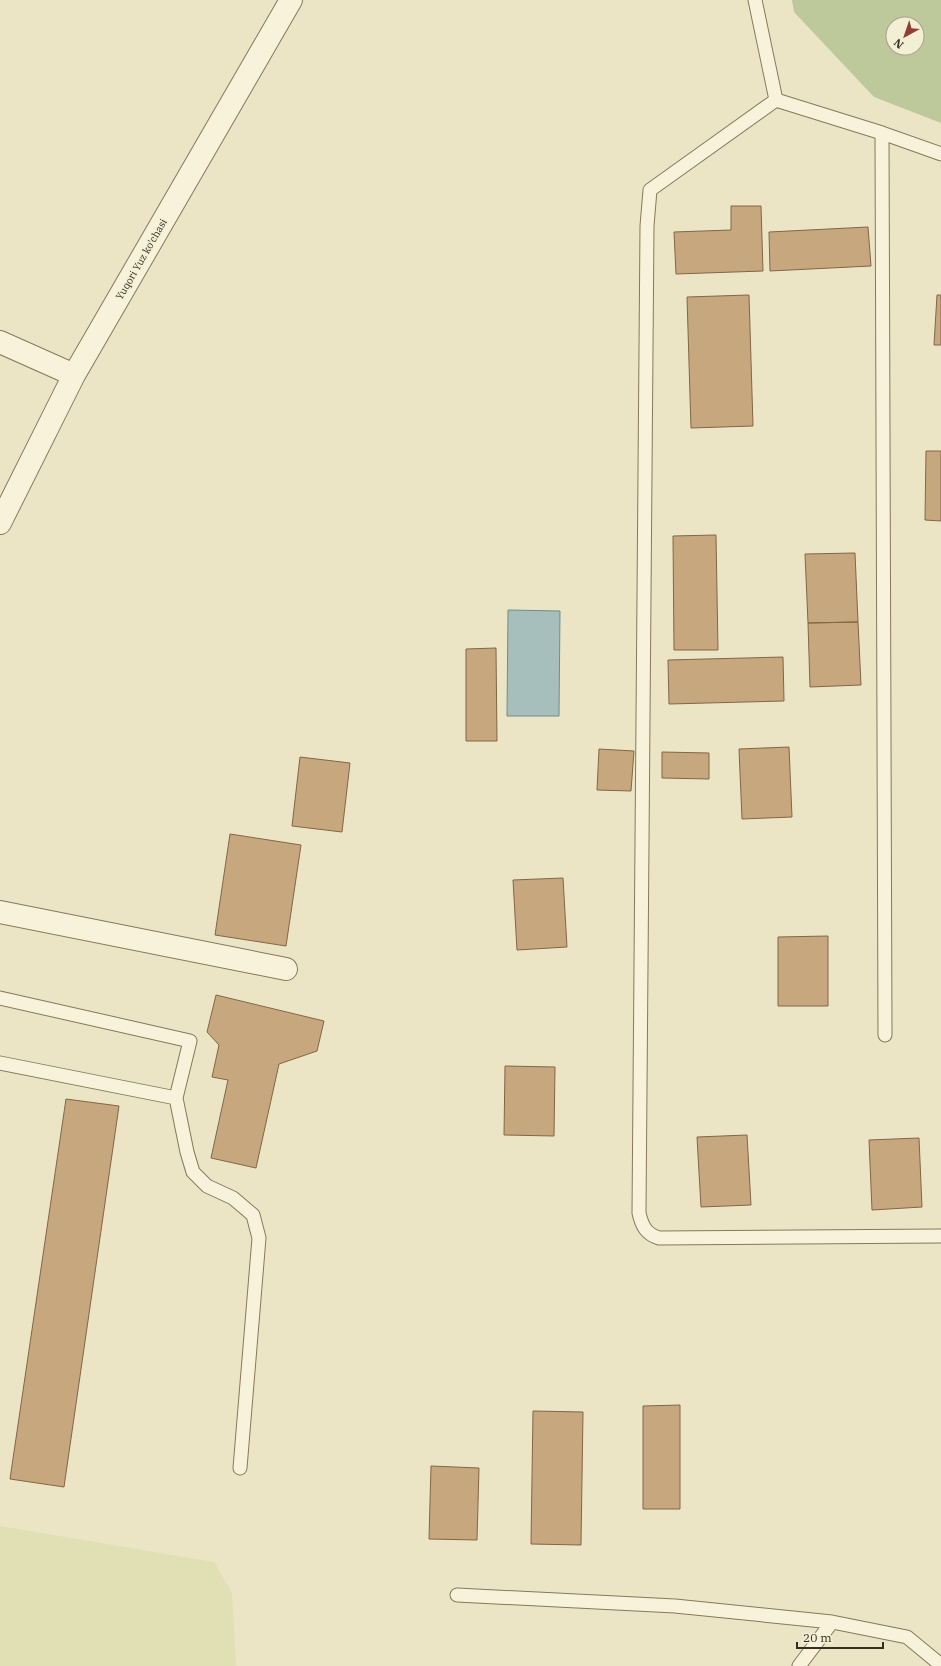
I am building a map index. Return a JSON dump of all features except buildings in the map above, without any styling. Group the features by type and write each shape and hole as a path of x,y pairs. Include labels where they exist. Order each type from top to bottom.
{"street":[{"name":"Yuqori Yuz ko'chasi","path":"0,522 74,375 291,0"},
{"path":"0,342 74,375"},
{"path":"0,912 286,970"}],"lane":[{"path":"755,0 776,100"},
{"path":"776,100 882,133 941,154"},
{"path":"776,100 650,190 647,226 639,1213 645,1229 651,1235 660,1238 941,1236"},
{"path":"882,133 885,1035"},
{"path":"0,998 190,1041 176,1098 186,1152 193,1172 207,1186 233,1198 253,1215 259,1238 240,1468"},
{"path":"0,1063 176,1098"},
{"path":"457,1595 675,1606 832,1622 907,1637 941,1665"},
{"path":"799,1666 832,1622"}],"green space":[{"path":"792,0 941,0 941,123 874,97 794,12"},
{"path":"0,1526 214,1562 232,1593 236,1666 0,1666"}],"water":[{"path":"508,610 560,611 559,716 507,716"}]}
